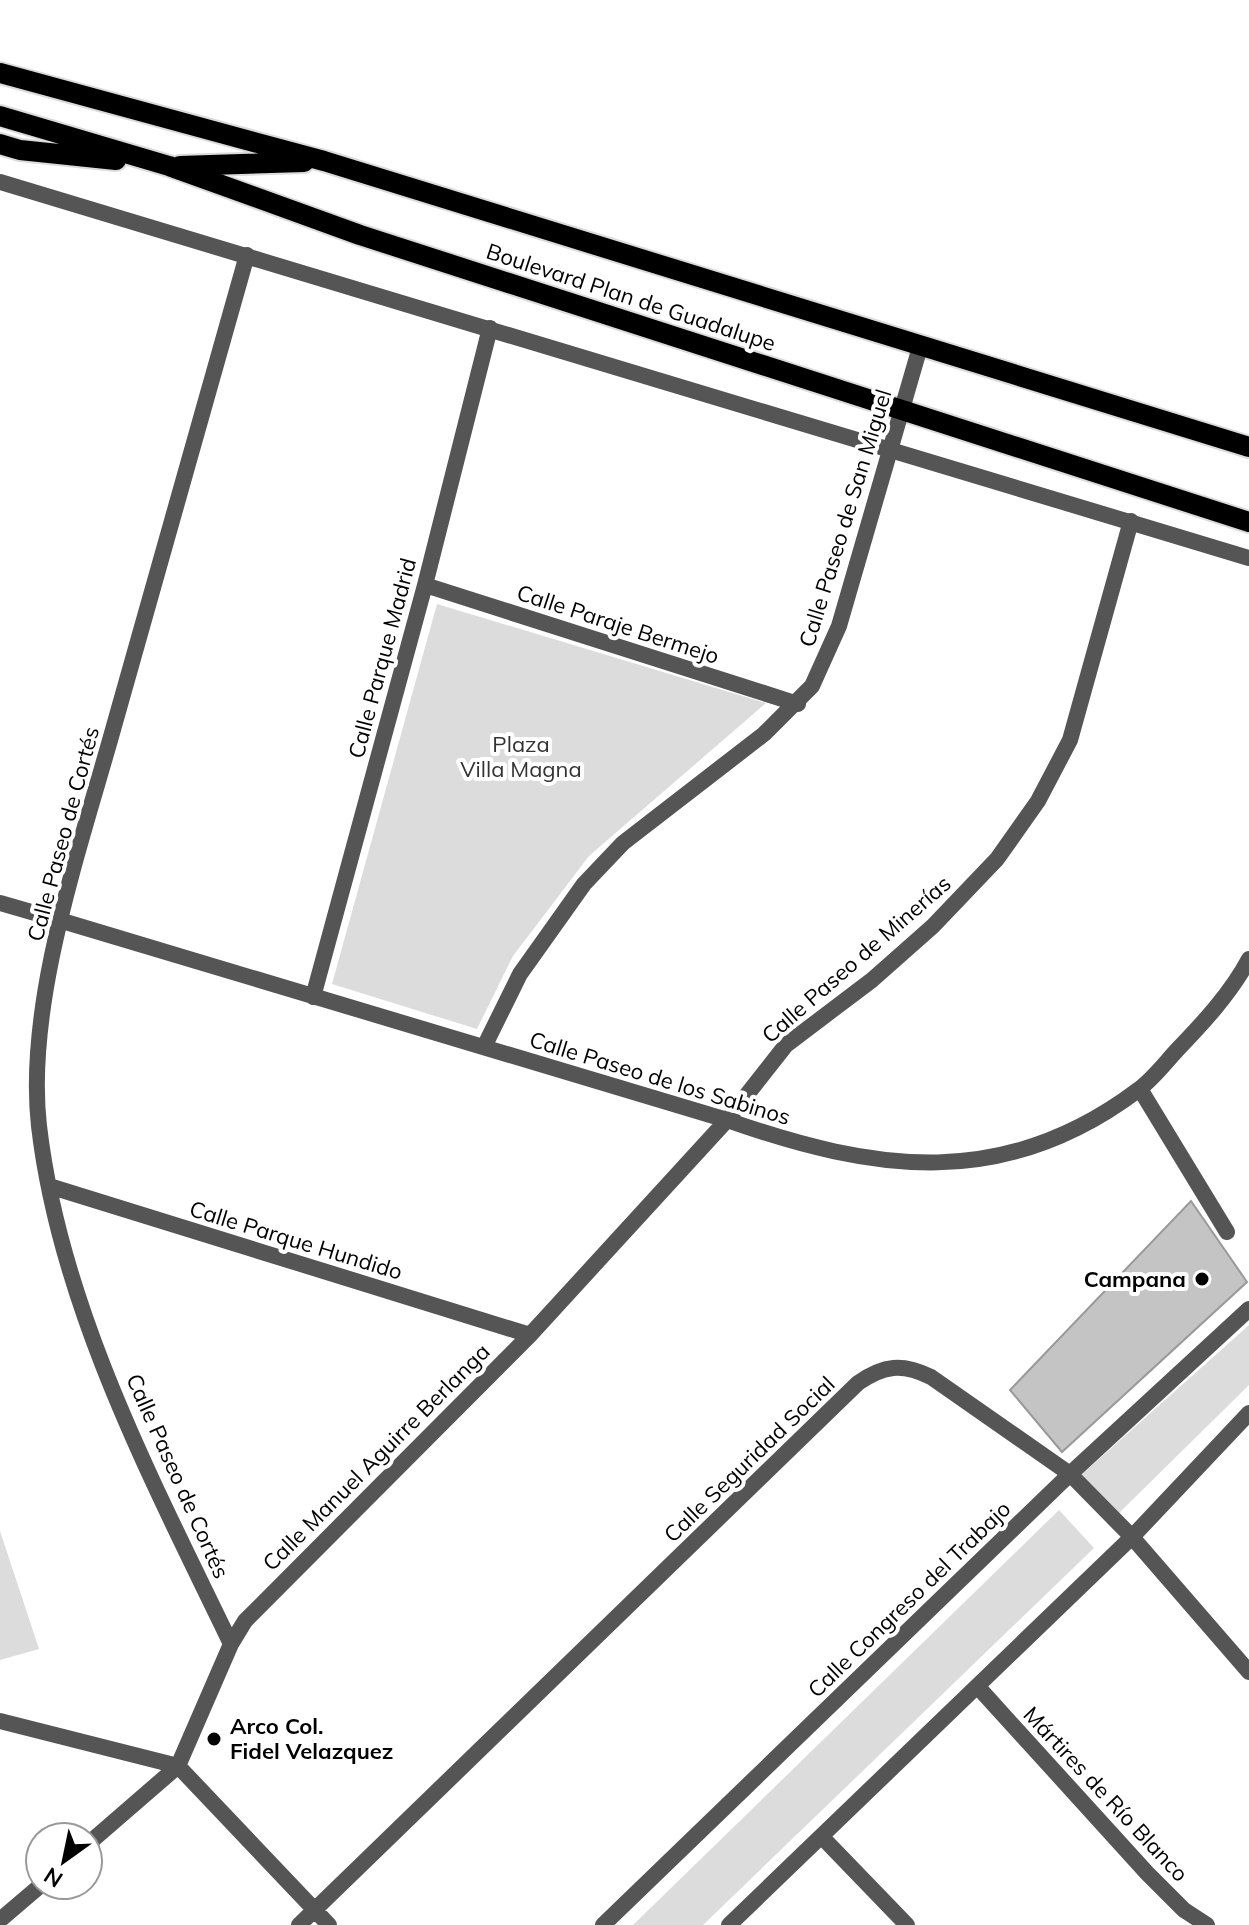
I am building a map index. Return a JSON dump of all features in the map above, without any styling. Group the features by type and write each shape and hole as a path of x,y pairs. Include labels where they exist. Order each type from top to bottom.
{"main road":[{"name":"Boulevard Plan de Guadalupe","path":"0,73 324,161 1249,447"},
{"name":"Boulevard Plan de Guadalupe","path":"0,116 169,166 360,235 1249,522"},
{"path":"0,144 20,150 169,166 324,161"}],"street":[{"path":"0,182 1249,558"},
{"name":"Calle Paseo de Cortés","path":"231,1644 130,1435 78,1290 49,1186 39,1123 38,1052 59,920 247,255"},
{"name":"Calle Parque Madrid","path":"313,997 425,585 490,328"},
{"name":"Calle Paseo de San Miguel","path":"484,1047 520,974 584,884 623,843 798,704 823,666 839,626 920,347"},
{"name":"Calle Paseo de Minerías","path":"727,1120 786,1045 872,980 933,926 997,859 1038,801 1070,740 1131,521"},
{"name":"Calle Paraje Bermejo","path":"425,585 798,704"},
{"name":"Calle Paseo de los Sabinos","path":"0,903 727,1120 796,1144 939,1165 1002,1156 1038,1145 1140,1089 1205,1021 1249,959"},
{"path":"1140,1089 1227,1232"},
{"name":"Calle Manuel Aguirre Berlanga","path":"104,1830 178,1766 231,1644 245,1621 530,1335 727,1120"},
{"name":"Calle Parque Hundido","path":"49,1186 530,1335"},
{"name":"Calle Congreso del Trabajo","path":"603,1925 1070,1474 1249,1309"},
{"name":"Calle Seguridad Social","path":"299,1925 858,1383 889,1366 910,1367 931,1377 1070,1474 1132,1537 1249,1672"},
{"path":"729,1925 1132,1537 1249,1413"},
{"name":"Mártires de Río Blanco","path":"978,1687 1147,1873 1184,1910 1207,1925"},
{"path":"0,1721 178,1766 329,1925"},
{"path":"822,1837 907,1925"},
{"path":"0,1920 24,1900"}],"green space":[{"name":"Plaza Villa Magna","path":"437,604 766,703 589,856 513,956 477,1029 332,984"},
{"path":"1249,1325 1249,1385 1119,1513 1080,1476"},
{"path":"1059,1510 1094,1548 703,1925 633,1925"},
{"path":"0,1531 39,1649 0,1660"}],"building":[{"path":"1191,1201 1247,1282 1062,1452 1010,1390"}],"place":[{"name":"Campana","path":"1202,1279"},
{"name":"Arco Col. Fidel Velazquez","path":"214,1739"}]}
